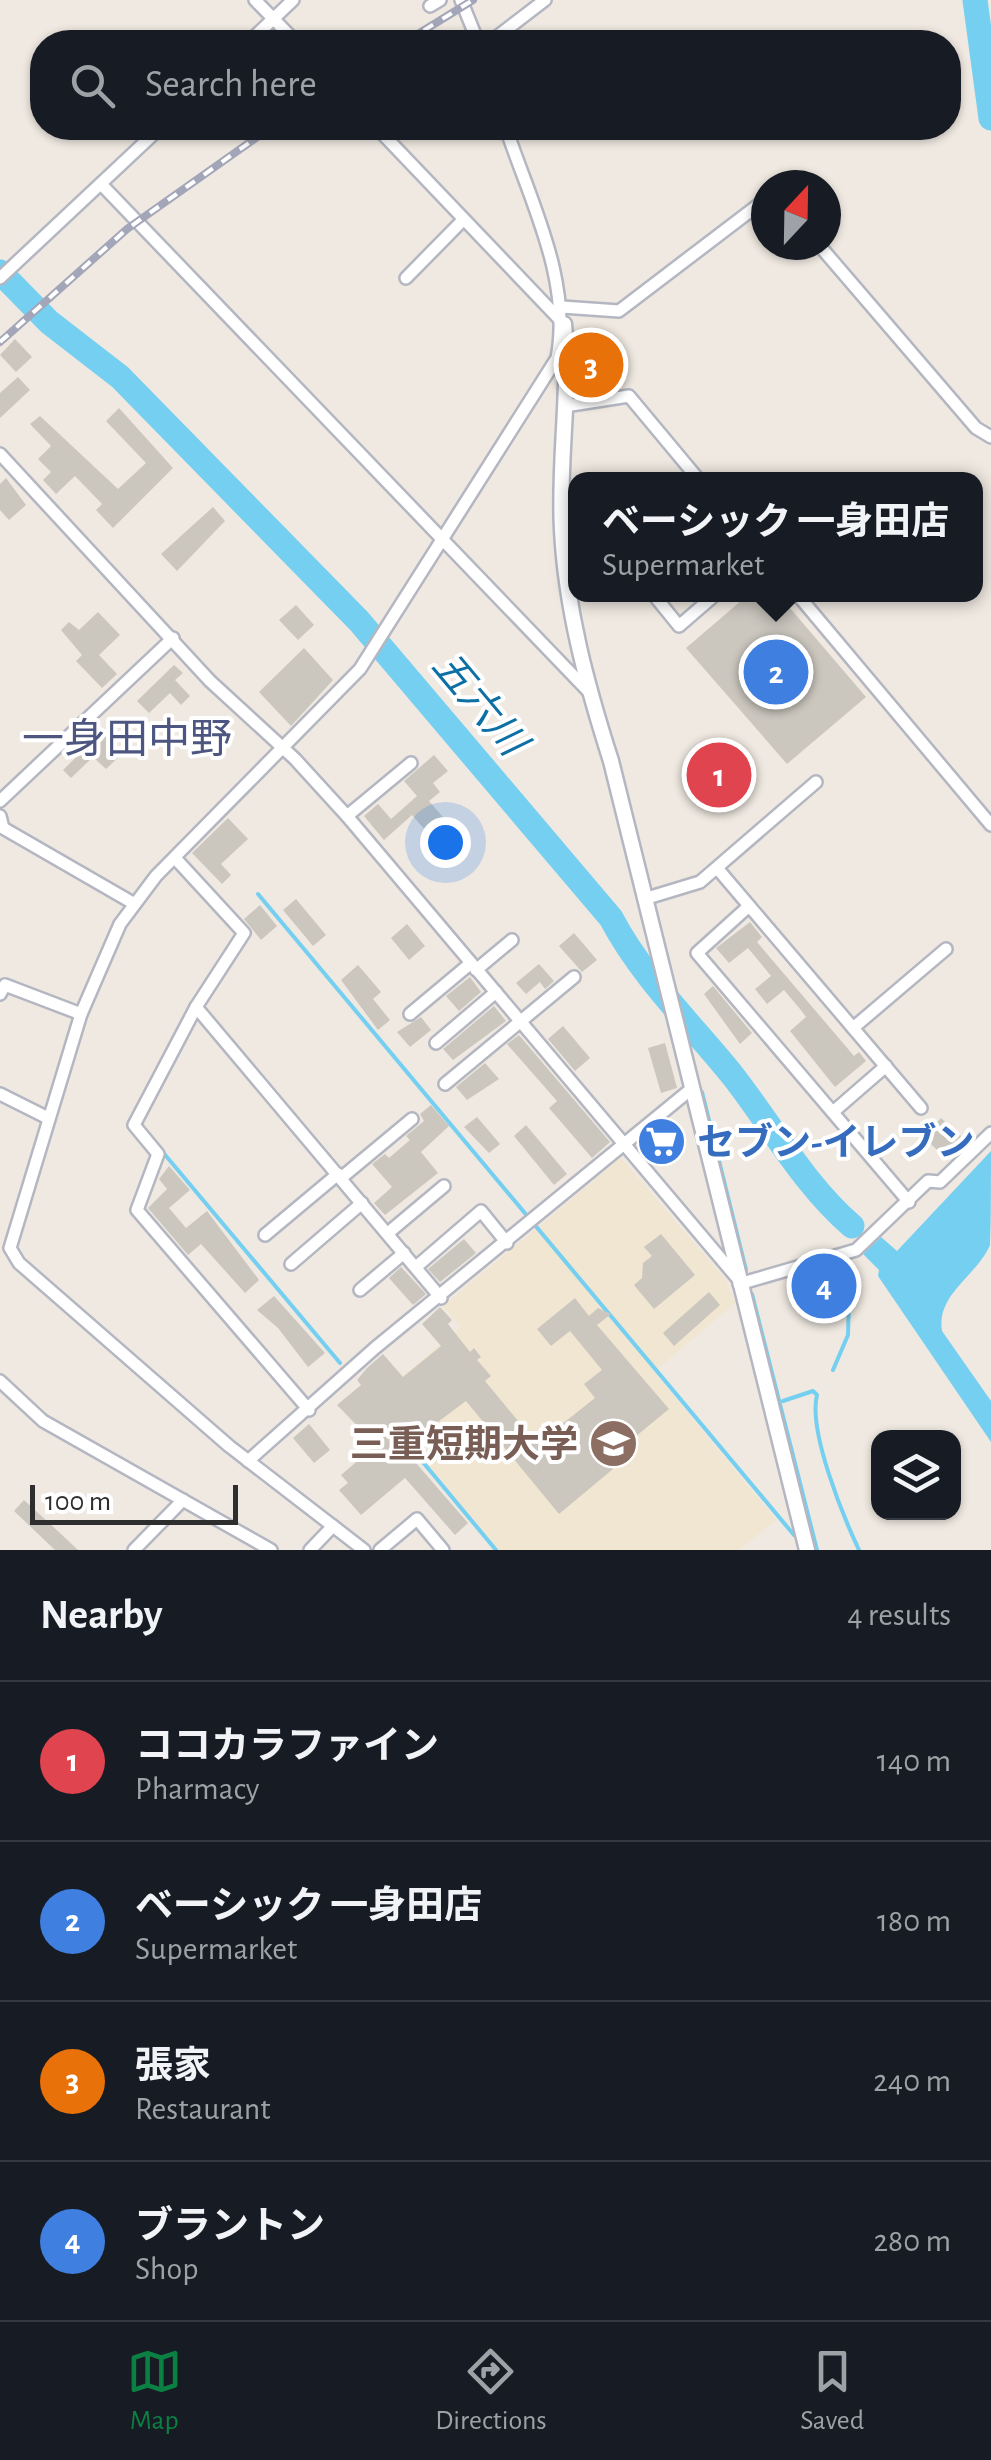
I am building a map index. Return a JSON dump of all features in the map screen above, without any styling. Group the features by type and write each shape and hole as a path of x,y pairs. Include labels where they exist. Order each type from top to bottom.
{"street":[{"path":"256,0 285,30"},
{"path":"262,30 293,0"},
{"path":"461,0 473,30"},
{"path":"506,30 545,0"},
{"path":"0,278 148,140"},
{"path":"389,140 563,316"},
{"path":"510,140 559,286 563,316 562,488 568,581"},
{"path":"102,184 589,692"},
{"path":"563,316 618,310 751,210"},
{"path":"406,278 464,220"},
{"path":"832,260 976,428 991,437"},
{"path":"364,1550 248,1461 19,1263 11,1252 11,1242 81,1014 104,956 133,904 360,669 562,357"},
{"path":"564,406 629,396 692,472"},
{"path":"0,454 347,816 739,1282"},
{"path":"562,488 568,494"},
{"path":"572,602 589,692 611,761 657,960 807,1550"},
{"path":"660,602 679,626 707,602"},
{"path":"803,602 991,825"},
{"path":"0,801 173,638"},
{"path":"347,816 412,763"},
{"path":"644,899 687,888 717,868 816,782"},
{"path":"0,816 3,828 133,904"},
{"path":"175,858 244,932 196,1007 134,1124 158,1154 137,1210 309,1410"},
{"path":"717,868 921,1108"},
{"path":"750,906 697,953 909,1202"},
{"path":"410,1014 512,940"},
{"path":"853,1028 946,949"},
{"path":"445,1084 574,977"},
{"path":"2,988 81,1014"},
{"path":"436,1042 496,992"},
{"path":"196,1007 442,1298"},
{"path":"832,1112 886,1066"},
{"path":"248,1461 376,1348 442,1298 690,1090"},
{"path":"0,1094 48,1118"},
{"path":"265,1235 412,1119"},
{"path":"739,1282 856,1250 928,1182 940,1182 991,1133"},
{"path":"388,1233 444,1186"},
{"path":"291,1264 362,1203"},
{"path":"416,1267 480,1211 507,1243"},
{"path":"0,1233 11,1242"},
{"path":"360,1290 404,1253"},
{"path":"0,1381 43,1421 271,1550"},
{"path":"134,1550 183,1500"},
{"path":"380,1550 417,1519 443,1550"},
{"path":"310,1550 333,1526"}],"shaded area":[{"path":"621,1158 726,1280 735,1303 654,1372 776,1520 739,1550 499,1550 374,1400 461,1327 443,1306"}],"water":[{"path":"991,1151 990,1245 945,1306 942,1331 991,1401 991,1442 878,1276 879,1270 863,1254 881,1237 897,1251"}],"building":[{"path":"15,339 32,357 16,372 0,355"},
{"path":"18,377 30,390 0,418 0,393"},
{"path":"119,408 173,468 113,528 96,510 102,504 75,476 56,494 43,480 51,472 38,459 51,446 30,424 40,416 118,489 146,463 106,421"},
{"path":"6,478 26,505 9,520 0,510 0,484"},
{"path":"213,507 225,521 177,571 161,554"},
{"path":"740,602 785,602 866,697 787,764 686,648"},
{"path":"296,605 314,625 298,640 279,620"},
{"path":"98,612 120,635 99,655 117,674 102,688 76,661 82,655 61,630 69,622 79,630"},
{"path":"304,648 333,680 291,726 259,692"},
{"path":"174,665 183,673 175,680 190,696 181,705 170,693 149,713 137,701"},
{"path":"103,731 123,753 106,769 93,757 71,778 63,770"},
{"path":"434,755 448,771 433,783 440,792 429,801 449,824 432,838 412,815 384,840 364,816 378,804 391,819 417,796 404,781"},
{"path":"228,818 248,839 221,864 231,875 222,884 192,853"},
{"path":"296,899 326,935 313,946 283,910"},
{"path":"260,905 277,926 261,940 244,919"},
{"path":"750,922 762,937 757,942 854,1056 859,1052 866,1061 835,1087 790,1031 806,1017 784,990 767,1004 755,989 771,976 748,948 729,963 716,948"},
{"path":"407,924 425,946 409,960 391,938"},
{"path":"574,933 597,960 582,972 559,946"},
{"path":"539,964 554,981 545,989 540,982 526,994 516,983"},
{"path":"358,965 381,992 373,999 390,1020 378,1030 341,980"},
{"path":"470,977 481,992 459,1011 446,996"},
{"path":"713,986 752,1033 740,1044 704,994"},
{"path":"494,1006 506,1021 453,1060 443,1049"},
{"path":"421,1017 431,1030 410,1047 397,1032"},
{"path":"563,1026 590,1058 575,1071 548,1039"},
{"path":"519,1035 610,1142 592,1158 549,1108 557,1101 507,1044"},
{"path":"665,1043 677,1088 661,1093 648,1048"},
{"path":"485,1063 499,1079 467,1100 456,1087"},
{"path":"431,1105 449,1126 421,1152 438,1173 385,1215 374,1203 392,1187 372,1164 385,1154 389,1158 410,1140 406,1136 424,1121 420,1114"},
{"path":"477,1117 500,1144 489,1153 464,1127"},
{"path":"941,1118 962,1137 944,1156 923,1137"},
{"name":"セブン-イレブン","path":"670,1120 685,1137 654,1164 639,1146"},
{"path":"526,1125 567,1174 554,1185 514,1136"},
{"path":"169,1166 190,1190 169,1208 186,1228 207,1211 259,1280 245,1293 201,1244 188,1255 148,1208 167,1189 159,1179"},
{"path":"661,1234 695,1275 654,1309 634,1285 642,1278 643,1263 652,1256 644,1247"},
{"path":"464,1239 476,1253 440,1282 428,1269"},
{"path":"401,1267 426,1294 413,1305 389,1278"},
{"path":"709,1292 720,1305 674,1346 663,1333"},
{"path":"274,1296 325,1353 308,1367 278,1328 257,1310"},
{"path":"575,1298 589,1316 598,1308 611,1314 597,1325 669,1409 618,1451 625,1459 559,1514 466,1401 403,1448 468,1523 455,1535 405,1478 361,1515 339,1490 348,1483 341,1475 376,1445 337,1405 361,1385 357,1380 367,1368 383,1354 403,1377 441,1346 422,1324 440,1307 470,1352 474,1348 481,1357 477,1360 491,1376 485,1381 537,1444 595,1398 584,1384 602,1370 570,1331 551,1346 537,1329"},
{"path":"309,1424 330,1450 314,1463 293,1438"},
{"path":"24,1500 78,1550 55,1550 14,1511"}],"waterway":[{"path":"975,0 991,118"},
{"name":"五六川","path":"0,272 49,322 120,377 359,621 611,918 652,980 733,1076 804,1174 852,1226"},
{"path":"258,894 794,1535"},
{"path":"702,1092 746,1270"},
{"path":"161,1150 340,1363"},
{"path":"852,1226 863,1237"},
{"path":"833,1370 848,1335 850,1266"},
{"path":"752,1294 817,1550"},
{"path":"783,1401 813,1391 817,1395 822,1451 859,1550"},
{"path":"407,1443 496,1550"}],"railway":[{"path":"424,30 473,0"},
{"path":"0,342 127,229 253,140"}],"place":[{"name":"張家","path":"591,365"},
{"name":"ベーシック 一身田店","path":"776,672"},
{"name":"ココカラファイン","path":"719,775"},
{"name":"セブン-イレブン","path":"662,1142"},
{"name":"ブラントン","path":"824,1286"},
{"name":"三重短期大学","path":"613,1444"}],"district":[{"name":"一身田中野","path":"127,738"}]}
